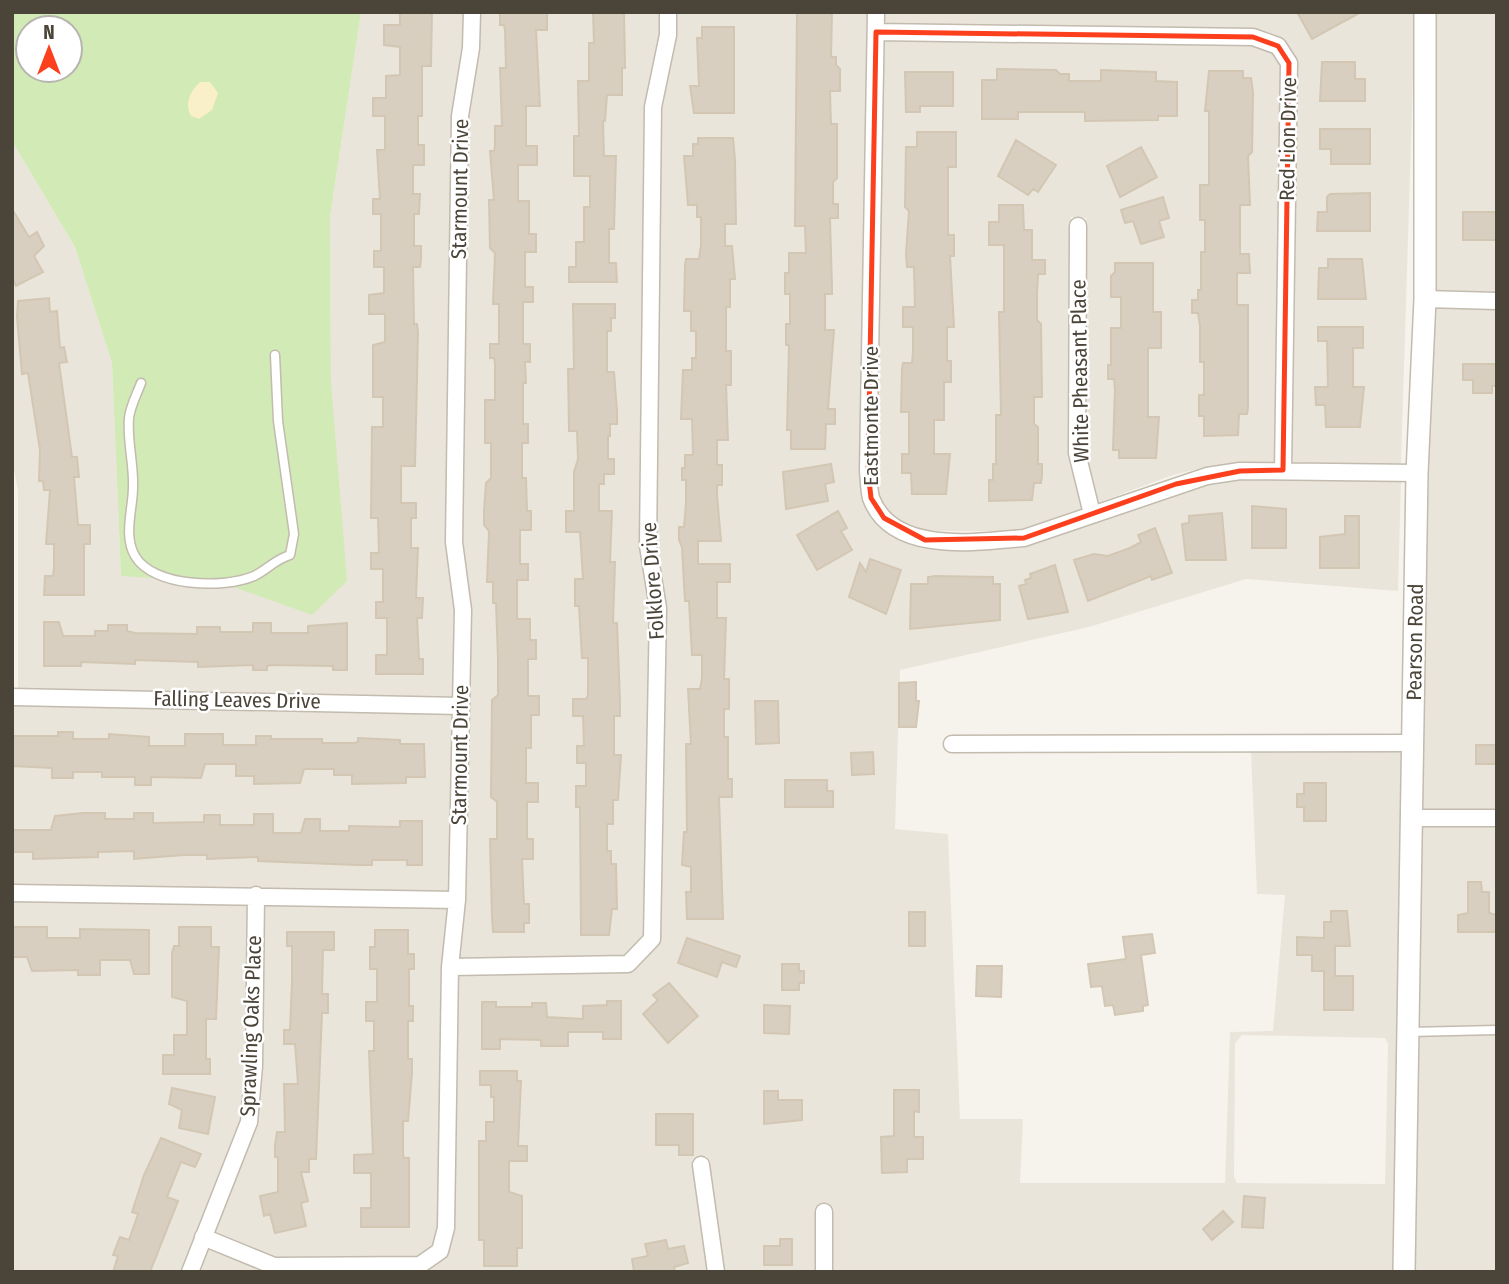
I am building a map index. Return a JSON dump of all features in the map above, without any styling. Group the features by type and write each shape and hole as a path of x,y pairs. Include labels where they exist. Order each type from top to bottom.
{"street":[{"name":"Starmount Drive","path":"203,1237 274,1266 421,1265 440,1251 446,1227 450,967 457,900 463,610 454,542 460,116 471,48 472,12"},
{"name":"Folklore Drive","path":"450,967 628,964 652,939 658,608 648,546 653,107 668,34 668,12"},
{"name":"Eastmonte Drive","path":"876,12 868,471 872,498 884,518 900,531 925,540 1024,538 1207,475 1283,470 1418,473"},
{"name":"Pearson Road","path":"1404,1272 1410,818 1424,299 1425,12"},
{"name":"Red Lion Drive","path":"876,32 1253,37 1278,46 1289,63 1283,470"},
{"name":"White Pheasant Place","path":"1078,226 1077,453 1092,514"},
{"path":"1424,299 1497,301"},
{"name":"Falling Leaves Drive","path":"12,697 461,705"},
{"path":"952,744 1413,743"},
{"path":"1410,818 1497,818"},
{"path":"12,893 457,900"},
{"name":"Sprawling Oaks Place","path":"190,1272 249,1122 254,1066 256,895"},
{"path":"701,1165 716,1272"},
{"path":"824,1212 824,1272"}],"lane":[{"path":"141,383 129,417 134,462 129,528 135,556 154,575 180,582 227,582 255,576 274,560 290,555 293,534 278,421 275,355"},
{"path":"1407,1032 1497,1030"}],"highlighted area":[{"path":"876,32 1253,37 1278,46 1289,63 1283,470 1240,471 1176,484 1024,538 925,540 884,518 871,498 868,471"}],"shaded area":[{"path":"361,12 465,12 454,697 18,688 18,491 12,458 12,141 75,247 112,363 121,576 331,382 330,217"},
{"path":"480,12 660,12 660,34 645,107 640,546 651,608 644,936 625,955 459,958 465,908 470,610 462,542 468,117 478,49"},
{"path":"675,12 868,12 865,503 877,523 897,539 923,548 1026,546 1208,484 1240,479 1401,481 1398,591 1246,579 1089,627 900,670 895,829 948,834 960,1119 1023,1119 1020,1183 1225,1183 1230,1032 1273,1031 1285,895 1257,894 1251,752 1405,752 1396,1272 723,1272 707,1156 692,1159 708,1272 425,1272 448,1253 454,1228 457,976 628,972 659,940 655,545 661,108","holes":["1242,1035 1385,1038 1388,1044 1385,1184 1237,1183 1234,1177 1235,1043"]},
{"path":"884,12 1415,12 1401,464 1291,462 1296,63 1284,41 1253,29 884,24"},
{"path":"1432,12 1497,12 1497,292 1432,290"},
{"path":"883,41 1252,46 1273,53 1281,65 1275,462 1240,462 1205,467 1173,475 1097,503 1084,451 1086,218 1071,217 1069,453 1083,508 1022,529 1001,531 926,531 903,523 889,512 879,495 875,471"},
{"path":"1432,308 1497,309 1497,810 1419,809"},
{"path":"12,705 453,714 450,891 12,884"},
{"path":"1418,826 1497,827 1497,1272 1412,1272"},
{"path":"12,901 248,904 247,1066 241,1120 182,1272 12,1272"},
{"path":"263,904 449,908 442,959 439,1226 434,1245 418,1256 275,1257 213,1232 256,1123 262,1066"},
{"path":"207,1248 267,1272 198,1272"}],"green space":[{"path":"12,12 361,12 330,217 331,382 347,581 312,615 220,582 121,576 112,363 75,247 12,141"}],"sand":[{"path":"200,82 210,82 218,93 212,110 199,119 191,116 188,102 193,89"}],"building":[{"path":"400,12 432,12 431,66 422,66 422,116 418,116 418,145 424,145 424,165 413,165 413,194 420,194 419,214 414,214 414,246 421,246 420,267 413,267 414,324 417,324 418,332 415,466 401,466 401,503 416,503 416,518 411,518 411,548 418,548 416,598 423,598 422,618 417,618 419,659 423,659 423,674 376,674 376,655 387,655 387,618 376,618 376,602 383,602 383,569 371,569 371,553 379,553 378,518 371,518 372,427 383,427 383,397 373,397 373,345 385,342 385,314 369,314 369,295 384,293 384,267 374,267 374,251 381,251 381,214 373,214 373,199 380,199 377,150 385,150 385,116 373,116 373,98 386,98 386,76 400,75 400,47 384,45 384,25 400,25"},
{"path":"500,12 547,12 547,30 536,30 540,106 526,106 526,146 537,146 537,165 518,165 518,201 529,201 529,234 536,234 536,252 525,252 525,287 533,287 533,302 523,302 523,344 530,344 530,362 525,362 526,383 523,383 523,424 528,424 528,443 522,443 522,478 526,478 527,511 531,511 531,530 520,530 520,564 528,564 528,580 517,580 517,619 530,619 530,640 536,640 536,659 528,659 528,696 539,696 539,715 531,715 531,748 526,748 526,783 538,783 538,802 527,802 527,839 533,839 533,859 522,859 524,904 529,904 529,923 524,923 524,932 493,932 492,917 490,839 497,839 497,802 491,797 492,700 498,695 498,659 493,582 487,582 489,531 484,525 484,511 486,483 491,478 491,443 485,443 485,400 495,400 495,363 494,358 490,358 490,344 499,344 499,304 493,304 495,253 490,248 489,200 494,200 490,151 494,151 495,146 495,126 502,126 500,68 506,68 505,30 504,25 500,25"},
{"path":"593,12 624,12 625,68 622,68 622,95 607,95 603,121 604,156 616,156 614,229 609,229 609,263 616,263 617,282 569,282 569,267 576,267 576,242 584,242 584,207 590,207 590,176 574,176 574,136 579,136 578,81 589,81 589,43 594,43"},
{"path":"797,12 832,12 831,57 836,57 836,65 840,69 840,91 830,91 831,124 837,124 837,178 833,182 833,204 838,204 838,218 830,218 832,294 825,294 825,330 834,330 828,409 835,409 835,424 826,424 825,449 791,449 791,430 787,430 789,345 786,345 786,324 790,324 790,294 785,294 785,273 789,273 789,253 806,253 805,226 795,226"},
{"path":"1297,12 1361,12 1312,39"},
{"path":"702,27 734,27 734,113 694,113 690,86 699,86 697,38 702,38"},
{"path":"1322,62 1355,62 1355,79 1365,79 1365,101 1320,101"},
{"path":"997,69 1056,70 1060,74 1069,74 1069,81 1101,81 1101,70 1156,72 1156,81 1177,82 1177,116 1158,116 1158,120 1085,121 1085,112 1018,112 1018,119 982,119 982,80 997,80"},
{"path":"1209,71 1243,71 1243,78 1251,78 1253,92 1252,152 1248,156 1250,205 1240,205 1240,254 1249,254 1250,273 1237,273 1237,305 1248,305 1248,408 1247,414 1239,414 1238,435 1204,436 1204,416 1199,416 1199,395 1204,395 1204,362 1200,362 1200,326 1198,313 1192,313 1192,300 1198,300 1198,290 1201,290 1201,252 1205,252 1205,220 1200,220 1200,185 1209,185 1209,111 1205,111"},
{"path":"905,72 953,72 953,106 920,106 920,112 906,112"},
{"path":"1320,129 1370,129 1370,164 1331,164 1331,149 1320,149"},
{"path":"917,132 956,132 956,167 948,167 948,235 954,235 954,256 950,256 954,327 947,327 947,361 951,361 951,382 944,382 944,420 934,420 934,454 950,454 946,494 912,494 911,473 902,473 902,454 909,454 909,412 901,412 902,369 903,363 912,363 913,351 913,327 903,327 903,307 915,307 914,267 907,267 906,254 909,211 905,207 906,147 917,147"},
{"path":"698,138 733,138 735,160 736,224 725,224 725,246 732,246 735,279 730,279 730,307 726,307 726,351 731,351 731,385 726,385 728,440 717,440 717,465 722,465 722,485 717,485 721,541 698,541 698,564 730,564 730,582 717,582 717,618 726,618 724,679 729,679 729,709 724,709 724,737 728,737 728,779 732,779 732,797 719,797 723,919 687,919 686,892 691,892 691,867 682,865 684,832 687,832 686,744 691,744 688,689 700,689 702,678 702,655 692,655 689,601 685,601 682,547 679,540 679,527 684,527 686,503 686,480 682,480 682,468 685,468 685,455 693,455 692,419 681,419 683,370 692,370 692,358 696,358 696,331 691,331 691,311 684,311 685,265 686,259 699,259 701,245 701,217 697,217 697,205 688,205 684,156 693,156 693,144 698,144"},
{"path":"1016,140 1056,165 1038,192 1033,189 1028,195 998,176"},
{"path":"1141,147 1157,177 1120,197 1107,166"},
{"path":"1370,193 1370,231 1317,231 1318,212 1327,212 1327,197 1330,194"},
{"path":"1163,197 1169,218 1159,221 1164,237 1141,244 1133,221 1125,223 1121,210"},
{"path":"999,205 1023,205 1024,230 1032,230 1032,260 1045,260 1045,274 1038,274 1037,293 1037,320 1041,324 1042,397 1034,397 1034,424 1038,427 1038,464 1042,464 1042,476 1041,483 1034,483 1032,500 989,501 989,480 993,480 993,464 996,464 996,415 1001,415 999,312 1004,312 1004,245 989,245 989,222 999,222"},
{"path":"12,209 29,237 37,232 44,246 34,256 43,272 16,286 12,278"},
{"path":"1463,212 1497,212 1497,240 1463,240"},
{"path":"1328,259 1362,259 1366,299 1318,299 1319,268 1328,268"},
{"path":"1115,263 1153,263 1153,312 1161,312 1161,348 1148,348 1148,417 1159,417 1156,458 1119,458 1119,450 1113,450 1115,389 1114,379 1108,379 1108,365 1111,365 1111,328 1121,328 1121,297 1111,297 1111,276 1115,272"},
{"path":"49,298 50,312 57,311 60,348 64,347 67,362 59,363 72,457 77,457 79,477 74,477 78,525 90,525 90,544 84,544 84,595 44,595 45,576 53,576 54,567 54,544 46,544 50,490 44,490 43,481 39,481 40,450 28,373 22,374 17,317 18,301"},
{"path":"573,304 615,304 615,318 611,318 611,331 607,331 607,372 614,372 617,411 617,424 610,424 608,436 608,459 614,459 614,474 604,474 604,484 599,484 599,511 612,511 610,562 615,562 613,623 617,623 620,701 620,716 614,716 614,755 621,755 618,800 613,800 613,824 607,824 607,851 611,851 611,864 616,864 617,909 612,909 609,935 581,935 580,807 576,807 576,786 586,786 586,763 577,763 577,746 584,746 583,716 573,716 573,699 586,699 588,695 588,658 582,658 579,606 575,606 575,579 583,579 580,532 566,532 566,511 574,511 574,472 578,459 577,431 569,431 568,369 574,369"},
{"path":"1318,327 1363,327 1363,348 1353,348 1353,387 1364,387 1360,427 1326,427 1325,405 1316,405 1315,387 1328,387 1327,341 1318,341"},
{"path":"1463,364 1497,364 1497,386 1492,386 1492,393 1473,393 1473,380 1463,380"},
{"path":"831,464 834,482 825,484 828,501 786,509 783,472"},
{"path":"1252,506 1286,509 1286,548 1252,548"},
{"path":"838,511 847,528 841,531 852,550 817,570 797,535"},
{"path":"1222,513 1226,560 1186,560 1182,524 1189,523 1189,516"},
{"path":"1345,516 1359,516 1359,568 1320,568 1320,537 1345,534"},
{"path":"1155,528 1172,573 1152,580 1151,576 1088,601 1074,560 1094,554 1108,556 1130,548 1141,542 1138,535"},
{"path":"870,559 901,570 886,614 849,597 860,563 866,572"},
{"path":"1055,565 1068,612 1028,619 1019,586 1026,584 1025,580 1031,578 1030,574"},
{"path":"928,577 993,577 993,584 1000,584 1000,620 910,629 911,584 928,584"},
{"path":"44,622 59,622 63,636 95,636 95,631 108,631 108,625 127,625 127,631 135,633 197,634 197,627 220,627 220,632 253,632 253,623 271,623 271,633 308,633 308,626 347,623 347,670 333,670 333,666 271,665 267,666 267,670 253,670 253,665 198,667 198,662 135,660 135,664 81,662 81,666 44,666"},
{"path":"916,682 916,701 919,701 916,727 899,727 899,683"},
{"path":"755,701 778,701 779,743 756,744"},
{"path":"58,732 73,732 73,739 109,739 109,734 149,737 149,746 185,746 185,734 223,734 223,745 256,745 256,736 271,736 271,739 322,739 322,743 354,743 358,742 358,738 400,740 400,744 424,744 425,777 406,777 406,783 352,784 352,775 334,775 334,769 304,769 300,783 254,784 254,776 236,776 236,764 205,764 201,778 151,777 151,785 135,785 135,777 102,777 102,772 73,772 73,778 52,778 52,768 12,766 12,736 58,736"},
{"path":"1476,745 1497,745 1497,764 1476,764"},
{"path":"873,752 874,774 852,775 851,753"},
{"path":"785,780 827,780 827,791 833,791 833,807 785,807"},
{"path":"1304,783 1326,783 1326,821 1304,821 1304,807 1297,807 1297,794 1304,794"},
{"path":"105,813 105,819 134,819 134,813 153,813 153,823 204,822 204,815 220,815 220,825 254,825 254,814 273,814 273,833 301,833 305,819 320,819 320,831 349,831 349,826 400,827 400,821 422,821 422,865 407,865 407,860 372,860 372,865 357,865 258,861 258,857 207,859 207,855 134,859 134,851 98,852 98,857 33,859 33,852 12,852 12,830 51,830 55,816"},
{"path":"1468,882 1481,882 1482,892 1489,892 1489,913 1497,915 1497,932 1458,932 1458,915 1468,913"},
{"path":"1331,911 1347,911 1350,946 1335,946 1335,976 1353,976 1353,1010 1324,1010 1324,971 1312,971 1312,955 1297,955 1297,937 1324,938 1324,922 1331,922"},
{"path":"909,912 925,912 925,946 909,946"},
{"path":"12,927 47,927 47,938 80,938 80,929 149,930 149,974 134,974 130,960 100,960 100,975 78,975 78,970 32,971 27,957 12,957"},
{"path":"179,927 211,927 211,947 219,947 216,1019 206,1019 206,1059 210,1059 210,1074 163,1074 163,1055 174,1055 174,1035 187,1035 187,1001 172,997 172,953 174,946 179,946"},
{"path":"375,930 408,930 408,954 414,954 414,969 409,969 409,1006 413,1006 413,1021 408,1021 408,1059 412,1059 412,1073 408,1121 403,1121 403,1154 404,1158 409,1158 409,1227 361,1227 361,1208 371,1208 371,1173 354,1173 354,1155 373,1154 369,1051 374,1051 374,1021 366,1021 366,1002 377,1002 377,969 370,969 370,947 375,947"},
{"path":"287,932 334,932 334,950 323,950 322,994 328,994 328,1013 322,1013 316,1159 309,1159 309,1172 301,1172 308,1201 301,1203 306,1226 275,1233 270,1214 264,1216 260,1196 278,1192 278,1157 275,1157 275,1145 277,1132 285,1132 284,1084 298,1084 295,1044 284,1044 284,1030 290,1030 292,981 292,946 287,946"},
{"path":"1152,934 1155,953 1141,955 1148,1005 1143,1006 1143,1011 1115,1015 1113,1005 1105,1006 1102,986 1091,987 1088,964 1126,959 1123,937"},
{"path":"687,938 740,956 736,967 722,962 717,977 678,963"},
{"path":"782,964 799,964 799,971 804,971 804,983 799,983 799,990 782,990"},
{"path":"977,966 1002,966 1001,997 976,996"},
{"path":"669,983 698,1016 668,1043 643,1014 658,1000 653,995"},
{"path":"607,1001 621,1001 621,1039 603,1039 603,1032 568,1032 568,1046 541,1046 541,1040 500,1039 500,1049 482,1049 482,1002 496,1002 496,1007 532,1007 532,1003 546,1003 547,1017 583,1019 583,1006 607,1005"},
{"path":"764,1005 790,1006 789,1034 764,1033"},
{"path":"480,1071 517,1071 517,1081 521,1081 518,1146 527,1146 527,1161 509,1161 509,1192 522,1196 522,1248 517,1248 517,1266 484,1266 484,1240 479,1240 479,1141 486,1141 486,1122 494,1122 491,1085 480,1085"},
{"path":"172,1088 215,1097 208,1134 179,1128 182,1110 169,1104"},
{"path":"894,1090 919,1090 919,1112 914,1111 914,1137 923,1137 923,1159 907,1159 907,1172 882,1173 881,1137 894,1136"},
{"path":"764,1091 778,1091 778,1100 802,1100 802,1120 764,1124"},
{"path":"656,1114 693,1114 693,1155 679,1155 679,1145 656,1145"},
{"path":"161,1138 201,1154 195,1167 181,1162 167,1197 178,1201 150,1272 113,1272 118,1256 113,1255 120,1237 129,1240 138,1214 132,1212 144,1175"},
{"path":"1244,1196 1265,1198 1263,1228 1242,1227"},
{"path":"1223,1211 1233,1222 1212,1240 1203,1229"},
{"path":"780,1239 792,1239 792,1265 764,1265 764,1246 780,1246"},
{"path":"666,1240 668,1249 684,1246 688,1263 674,1267 675,1272 634,1272 632,1259 648,1256 645,1244"}]}
